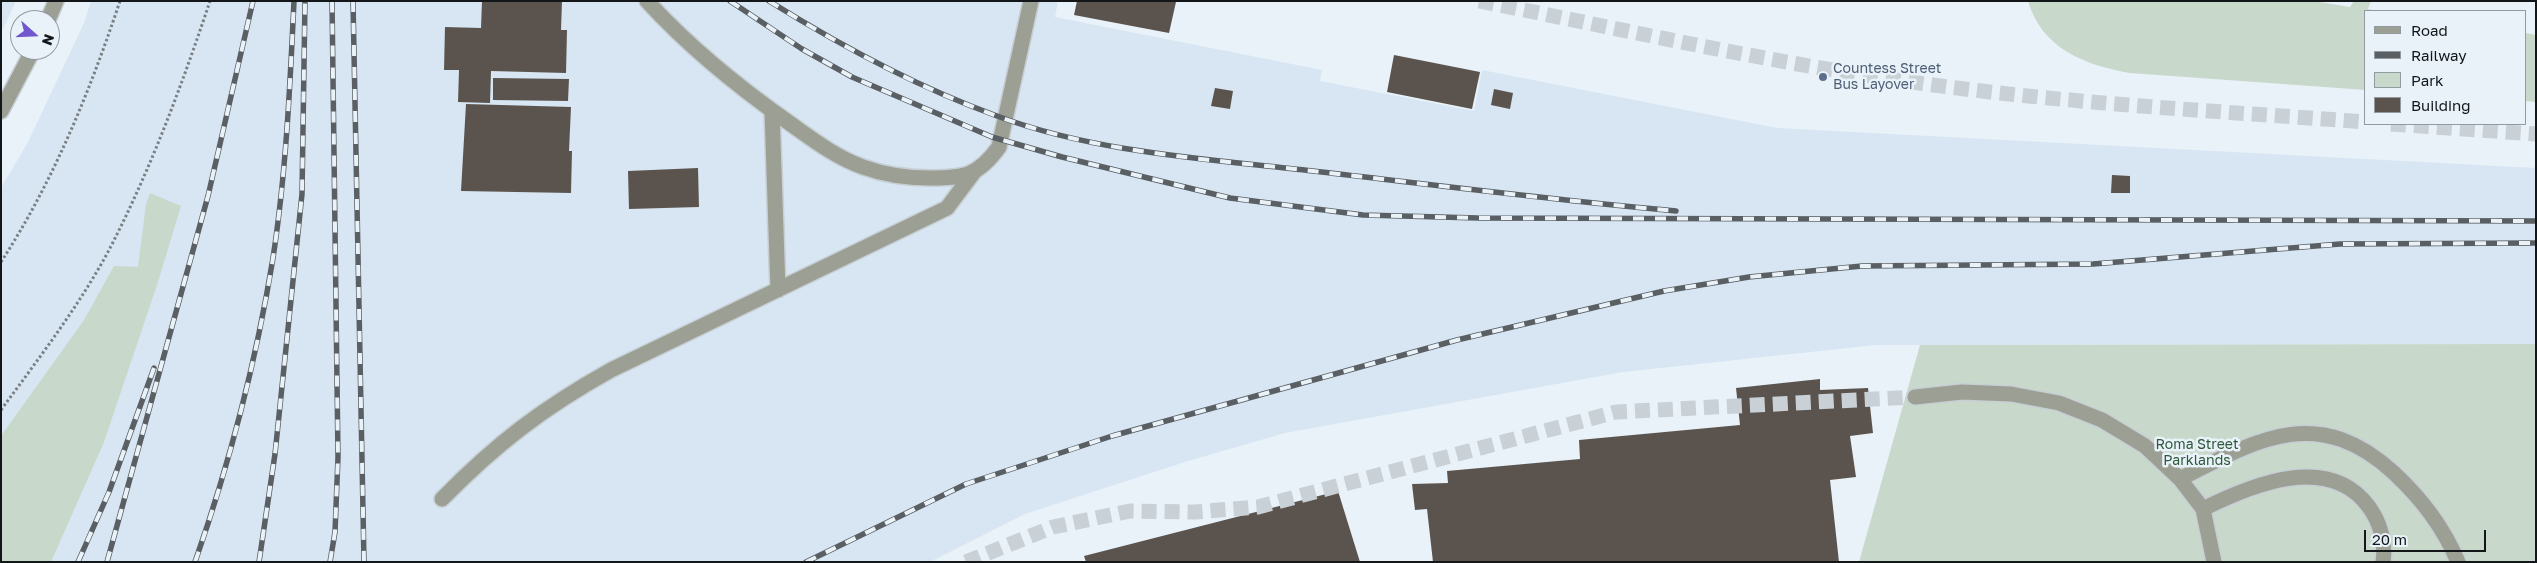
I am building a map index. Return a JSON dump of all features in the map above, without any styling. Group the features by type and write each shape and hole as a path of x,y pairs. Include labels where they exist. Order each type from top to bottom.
{"street":[{"path":"647,1 676,32 722,73 772,111 844,159 886,174 910,178 956,178 974,172"},
{"path":"442,499 506,438 541,411 569,394 611,370 947,208 974,172 990,160 999,147 1031,1"},
{"path":"1,111 29,60"},
{"path":"772,111 778,290"},
{"path":"1915,396 1962,392 2011,394 2058,403 2102,420 2145,446 2180,479 2203,509 2214,562"},
{"path":"2180,479 2252,443 2284,435 2305,433 2341,438 2376,457 2417,494 2437,519 2458,562"},
{"path":"2203,509 2228,497 2278,480 2299,477 2326,480 2357,496 2376,518 2382,537 2384,562"}],"path":[{"path":"1,262 54,169 107,40 120,1"},
{"path":"1,410 70,313 109,250 162,132 210,1"}],"shaded area":[{"path":"1,1 16,1 10,10 1,33"},
{"path":"91,1 1058,1 1055,17 1322,70 1320,81 1474,111 1482,70 1777,128 2536,168 2536,344 1876,345 1623,372 1285,433 1188,461 1025,514 930,562 1,562 1,188 28,142 84,23"}],"green space":[{"path":"2028,1 2313,1 2350,7 2354,1 2371,1 2368,9 2374,10 2364,10 2364,90 2130,73 2113,70 2067,52 2055,43 2035,18"},
{"path":"2527,33 2536,35 2536,102 2527,101"},
{"path":"150,193 181,206 157,285 104,442 51,562 1,562 1,436 84,320 114,266 138,267 146,204"},
{"name":"Roma Street Parklands","path":"2536,344 2536,562 1859,562 1920,345"}],"building":[{"path":"482,1 562,1 561,30 567,30 566,73 491,71 490,103 458,102 459,70 444,70 445,27 481,28"},
{"path":"1077,1 1176,2 1169,33 1074,15"},
{"path":"1394,55 1480,72 1472,109 1387,92"},
{"path":"493,78 569,79 568,101 493,100"},
{"path":"1215,88 1233,91 1230,109 1211,106"},
{"path":"1494,89 1513,93 1510,109 1491,105"},
{"path":"466,104 571,107 569,151 572,151 571,193 461,191"},
{"path":"698,168 699,207 629,209 628,171"},
{"path":"2112,175 2130,176 2130,193 2111,193"},
{"path":"1820,379 1820,390 1868,388 1873,433 1850,436 1856,477 1830,480 1839,562 1433,562 1427,509 1415,510 1412,484 1448,483 1447,471 1580,459 1579,440 1740,425 1736,388"},
{"path":"1338,491 1360,562 1086,562 1084,556"}],"tunnel":[{"path":"1479,1 1777,60 1938,86 2060,99 2364,122"},
{"path":"2406,125 2536,134"},
{"path":"966,562 1053,527 1130,511 1195,512 1258,507 1616,412 1915,397"}],"railway":[{"path":"107,562 208,196 253,1"},
{"path":"195,562 220,487 241,412 259,335 273,258 284,162 294,1"},
{"path":"259,562 275,454 302,194 305,1"},
{"path":"330,562 335,532 338,457 332,1"},
{"path":"353,1 364,562"},
{"path":"730,1 802,49 852,77 992,137 1062,157 1230,198 1363,215 1478,218 2536,221"},
{"path":"769,1 852,50 909,79 997,116 1074,139 1193,158 1676,211"},
{"path":"806,562 966,484 1112,436 1457,340 1664,291 1749,277 1862,266 2093,264 2340,244 2536,243"},
{"path":"78,562 109,492 154,368"}],"place":[{"name":"Countess Street Bus Layover","path":"1823,77"}]}
